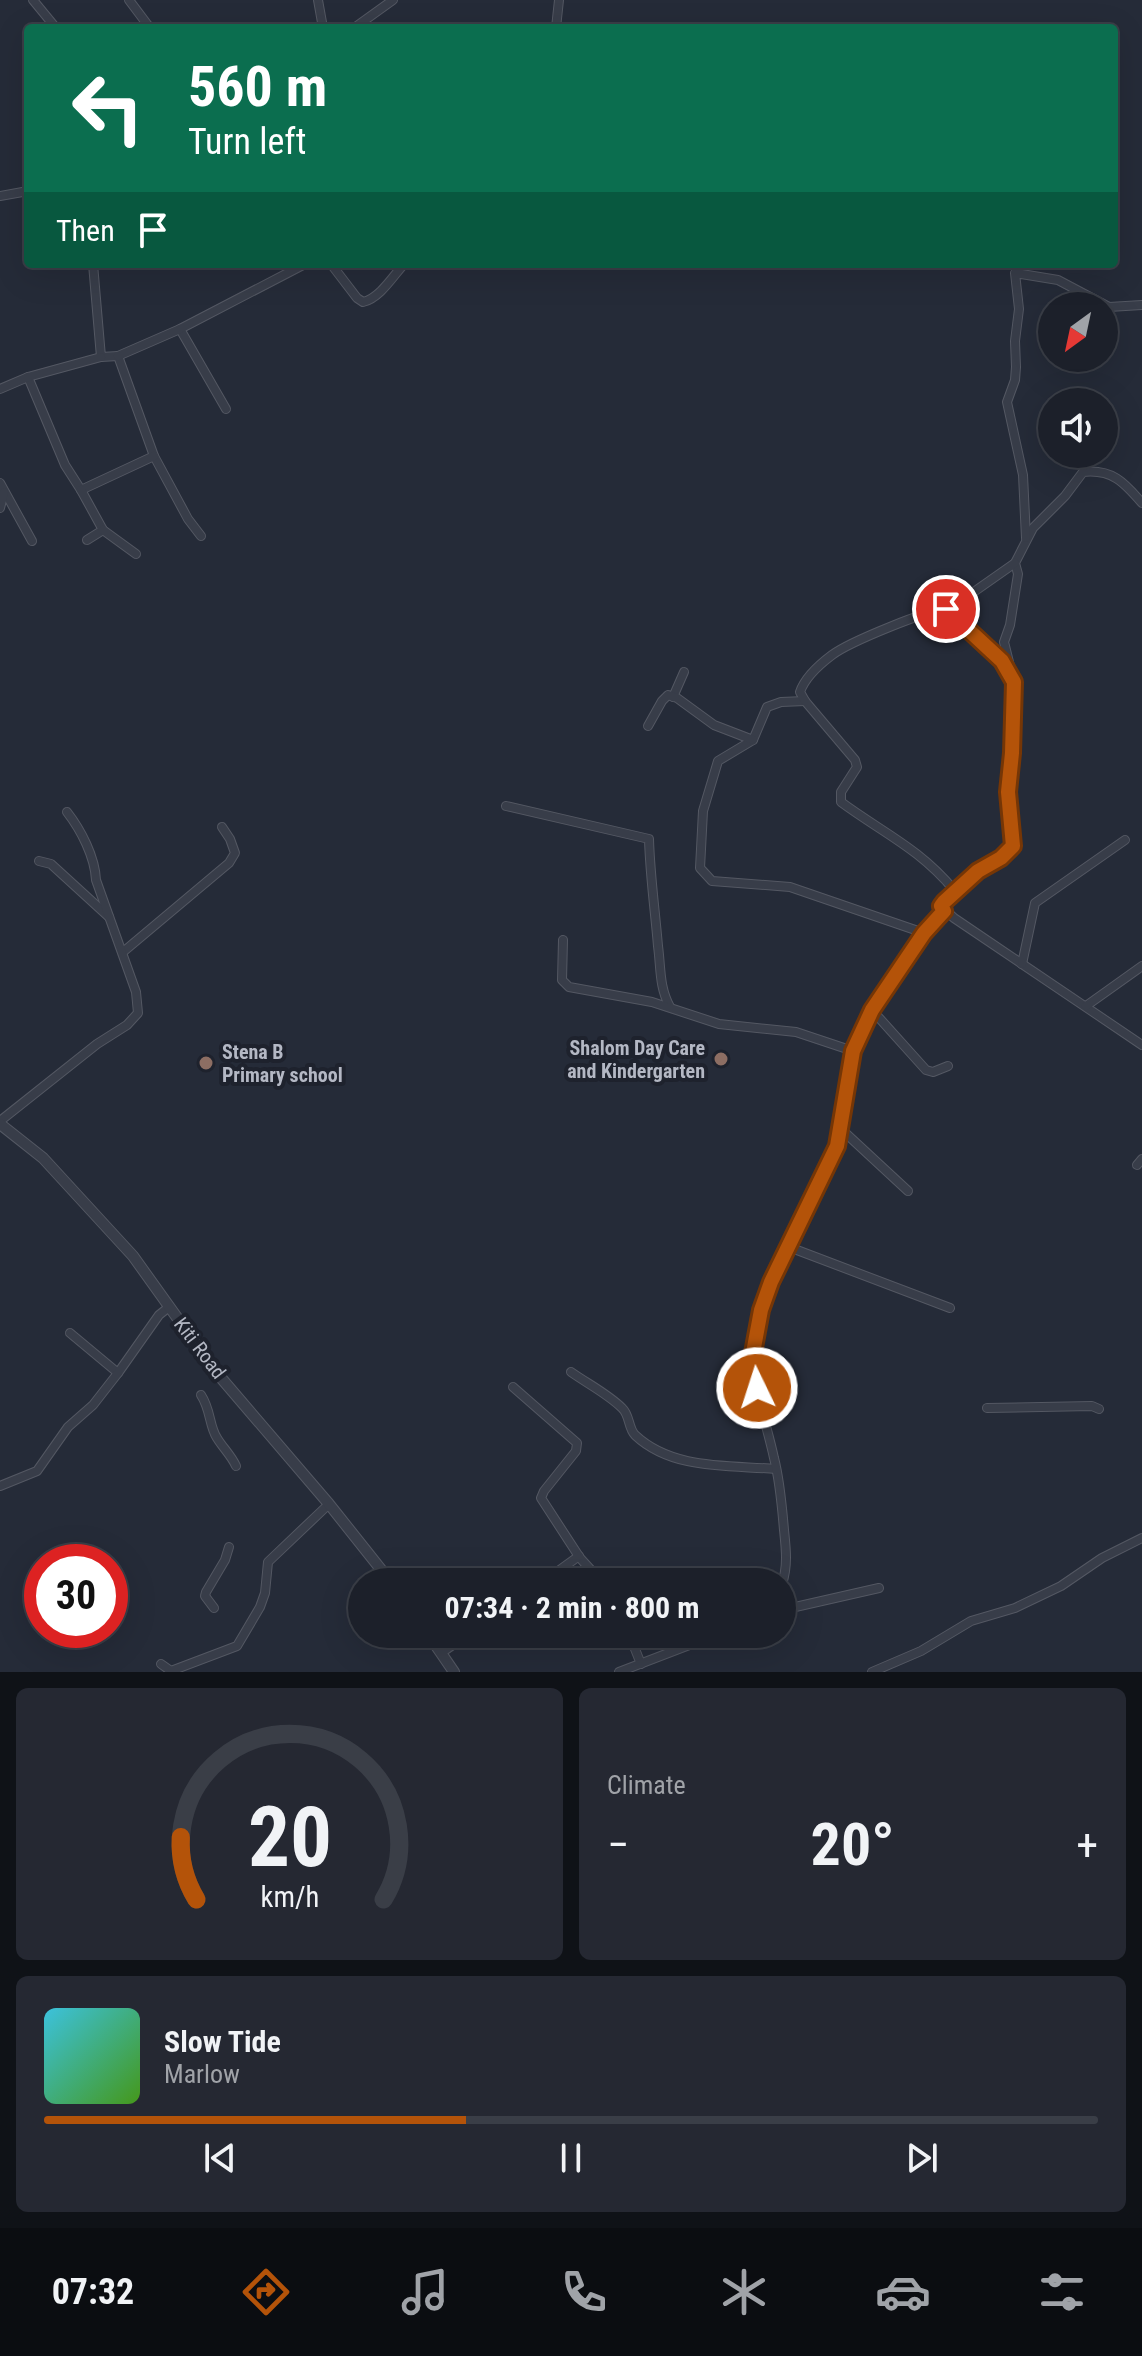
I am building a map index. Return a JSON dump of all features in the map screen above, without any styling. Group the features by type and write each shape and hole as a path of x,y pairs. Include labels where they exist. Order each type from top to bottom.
{"street":[{"path":"33,0 53,24"},
{"path":"129,0 147,24"},
{"path":"318,0 322,24"},
{"path":"360,24 393,0"},
{"path":"556,24 559,0"},
{"path":"0,196 24,192"},
{"path":"93,268 101,357"},
{"path":"0,389 28,377 101,357 118,356 180,329 297,268"},
{"path":"334,268 363,302 370,301 400,268"},
{"path":"1027,539 1023,475 1007,402 1016,367 1019,309 1015,273 1058,280 1109,307 1142,305"},
{"path":"180,329 226,409"},
{"path":"118,356 154,456 201,536"},
{"path":"28,377 65,465 103,530 136,554"},
{"path":"81,490 154,456"},
{"path":"948,610 1015,563 1027,539 1083,472 1112,474 1125,483 1142,503"},
{"path":"0,508 4,500 2,487"},
{"path":"2,487 32,541"},
{"path":"87,540 103,530"},
{"path":"1015,563 1018,574 1010,625 1004,642 1014,682 1008,792 1013,846 1001,858 954,890 942,904 944,911 1142,1045"},
{"path":"954,890 935,867 841,802 841,792 855,771 856,763 851,753 805,701 800,692 801,686 832,654 942,609 948,610 1002,661 1014,682"},
{"path":"673,697 684,672"},
{"path":"648,726 668,695 714,725 753,740"},
{"path":"805,701 781,702 767,707 753,740 725,755 714,769 703,811 700,868 712,881 790,887 924,933"},
{"path":"506,806 649,839 660,976 670,1007"},
{"path":"0,1123 97,1044 134,1020 138,1013 123,952 96,880 95,863 76,823 67,812"},
{"path":"123,952 229,863 235,853 222,827"},
{"path":"1022,964 1035,903 1125,840"},
{"path":"39,861 51,864 112,920"},
{"path":"785,1568 776,1469 757,1388 753,1353 761,1310 771,1282 833,1158 853,1051 872,1010 924,933 944,911"},
{"path":"563,940 562,980 569,987 670,1007 719,1024 796,1032 853,1051"},
{"path":"1086,1006 1142,966"},
{"path":"872,1010 926,1070 933,1072 948,1066"},
{"name":"Kiti Road","path":"0,1123 43,1158 85,1200 133,1256 216,1372 380,1568"},
{"path":"840,1128 908,1191"},
{"path":"789,1247 950,1308"},
{"path":"0,1486 37,1471 68,1427 93,1405 159,1315 169,1307"},
{"path":"70,1333 118,1373"},
{"path":"571,1372 625,1410 635,1435 666,1457 689,1463 776,1469"},
{"path":"513,1387 577,1443 576,1451 541,1498 590,1568"},
{"path":"201,1395 209,1407 215,1436 236,1466"},
{"path":"987,1408 1092,1406 1099,1409"},
{"path":"161,1664 171,1671 237,1646 260,1607 265,1593 268,1562 329,1504"},
{"path":"872,1672 921,1651 971,1621 1015,1608 1052,1590 1102,1558 1142,1538"},
{"path":"214,1608 205,1596 229,1547"},
{"path":"562,1568 579,1556"},
{"path":"796,1607 879,1588"},
{"path":"438,1648 454,1672"},
{"path":"441,1653 448,1648"},
{"path":"635,1648 641,1664"},
{"path":"619,1672 682,1648"}],"place":[{"name":"Shalom Day Care and Kindergarten","path":"721,1059"},
{"name":"Stena B Primary school","path":"206,1063"}],"route":[{"path":"757,1388 753,1353 761,1310 771,1282 833,1158 853,1051 872,1010 924,933 944,911 941,906 954,890 1001,858 1013,846 1008,792 1014,682 1002,661 946,609"}]}
